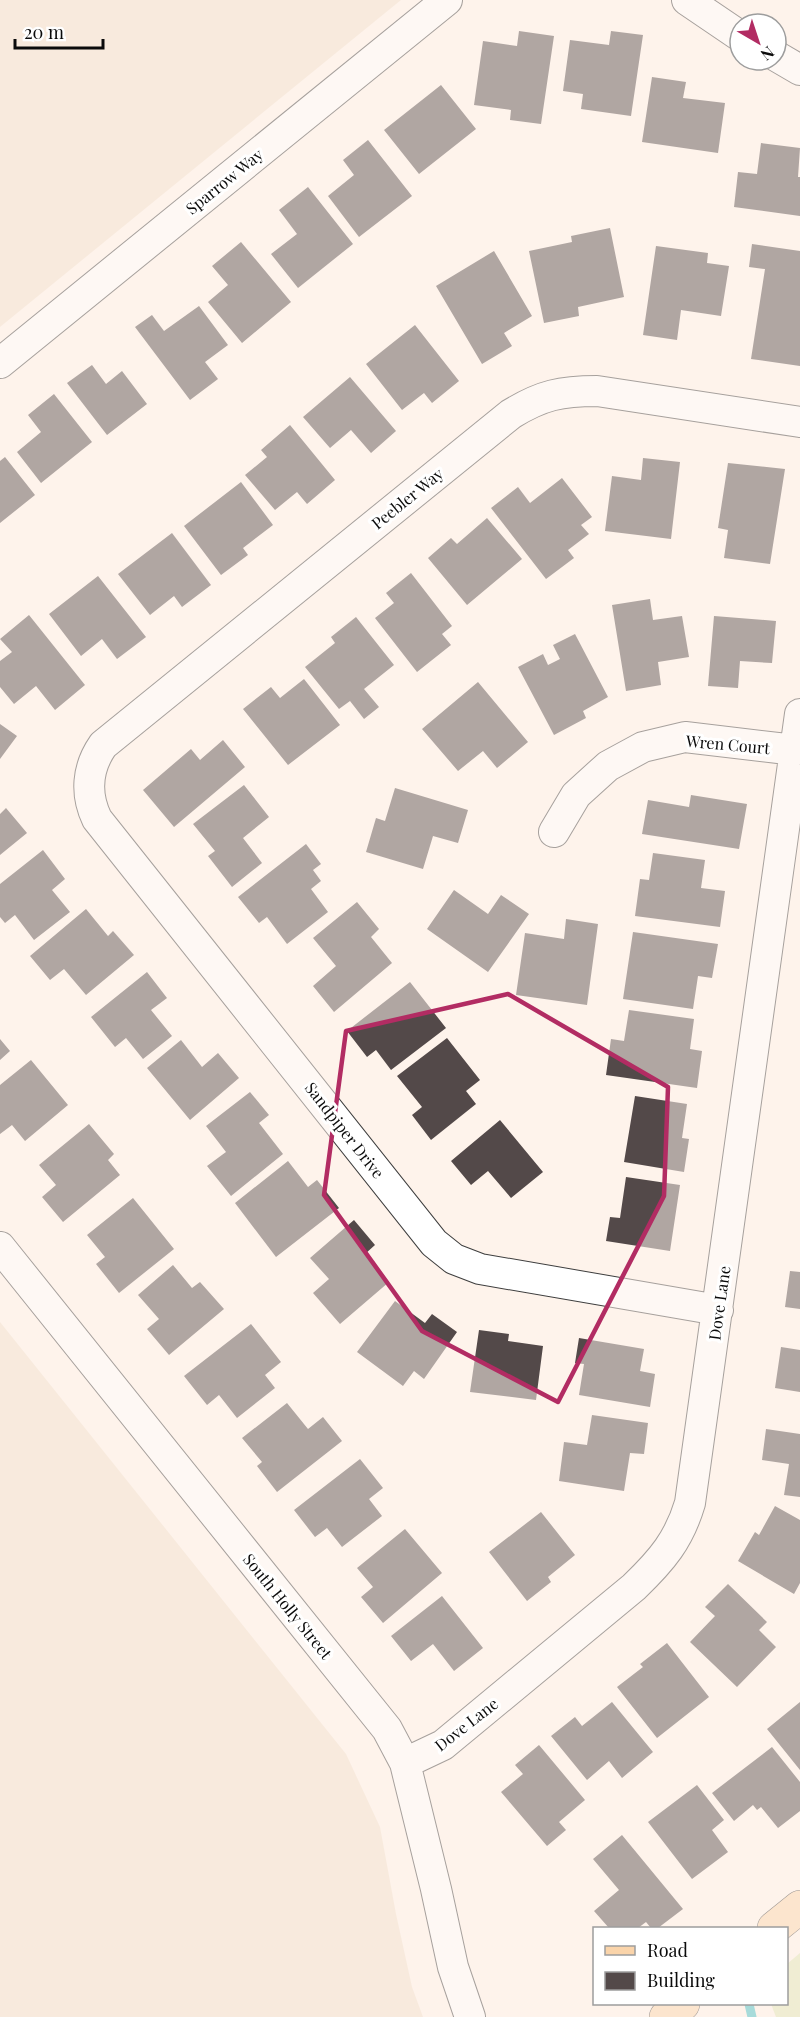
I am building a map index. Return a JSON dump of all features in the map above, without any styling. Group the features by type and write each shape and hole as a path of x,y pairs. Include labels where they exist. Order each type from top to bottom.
{"main road":[{"path":"776,1927 800,1907"},
{"path":"666,2017 682,2005"}],"street":[{"name":"Sparrow Way","path":"0,363 447,0"},
{"path":"687,0 728,28"},
{"name":"Peebler Way","path":"89,779 97,754 103,745 511,414 534,400 575,391 597,391 800,422"},
{"name":"Dove Lane","path":"405,1763 443,1746 634,1587 659,1563 674,1543 683,1525 690,1503 718,1310 800,714"},
{"name":"Wren Court","path":"554,832 576,795 608,766 643,747 686,738 795,750"},
{"name":"Sandpiper Drive","path":"89,779 90,805 97,819 434,1242 454,1259 480,1269 718,1310"},
{"name":"South Holly Street","path":"0,1247 387,1729 405,1763 453,1967 470,2017"}],"highlighted area":[{"path":"508,994 668,1087 664,1196 558,1402 422,1331 324,1195 346,1031"}],"shaded area":[{"path":"0,0 401,0 0,327"},
{"path":"0,1322 346,1754 380,1827 412,1987 423,2017 0,2017"}],"green space":[{"path":"800,1953 800,2017 776,2017 771,2005 788,2005 788,1963"}],"building":[{"path":"519,31 554,36 541,124 510,120 511,110 474,105 483,41 517,46"},
{"path":"611,31 643,35 631,116 581,109 583,94 563,91 570,40 609,45"},
{"path":"652,77 686,82 683,98 725,103 718,153 642,142"},
{"path":"441,85 476,129 419,174 384,130"},
{"path":"368,140 412,196 359,237 328,196 354,175 343,160"},
{"path":"761,143 800,148 798,177 800,177 800,216 734,207 738,172 757,174"},
{"path":"308,187 353,244 298,288 271,254 297,234 279,210"},
{"path":"610,228 624,297 578,307 579,316 544,323 529,251 572,242 571,236"},
{"path":"241,242 291,302 242,343 208,302 228,285 212,266"},
{"path":"752,244 800,251 800,366 751,359 765,269 749,267"},
{"path":"656,246 708,253 707,263 729,266 721,316 681,310 677,340 643,335"},
{"path":"494,251 532,316 504,333 512,346 482,364 436,286"},
{"path":"199,306 228,345 205,362 218,379 190,400 135,327 152,315 164,331"},
{"path":"415,325 459,381 432,403 424,393 402,410 366,364"},
{"path":"92,365 106,384 122,371 147,404 107,435 67,383"},
{"path":"350,377 396,431 371,453 351,430 330,448 303,417"},
{"path":"54,394 92,442 41,483 17,452 41,432 28,415"},
{"path":"290,425 335,480 307,504 297,492 275,510 245,475 267,457 261,450"},
{"path":"5,457 35,495 0,523 0,461"},
{"path":"643,458 680,462 671,539 605,531 612,476 641,480"},
{"path":"728,463 785,469 770,564 724,558 728,530 718,528"},
{"path":"562,478 592,517 581,525 589,534 568,550 574,558 546,579 491,508 518,487 530,503"},
{"path":"241,482 273,525 243,548 248,555 221,575 184,526"},
{"path":"487,518 522,559 467,605 428,558 451,538 457,544"},
{"path":"172,533 211,585 182,607 174,596 150,615 118,574"},
{"path":"411,573 452,626 442,634 451,645 417,672 375,618 394,603 386,593"},
{"path":"98,576 146,637 117,659 102,639 81,656 49,614"},
{"path":"650,599 653,620 682,616 689,657 658,662 661,685 626,691 612,605"},
{"path":"29,615 85,685 55,710 36,686 14,704 0,687 0,661 12,652 0,639"},
{"path":"714,616 776,621 772,663 740,661 738,688 708,686"},
{"path":"356,617 394,665 364,689 379,707 364,719 350,701 339,709 305,667 335,643 331,637"},
{"path":"575,634 608,697 583,711 586,718 554,735 518,667 543,654 548,665 560,659 553,645"},
{"path":"304,679 340,725 288,765 243,709 271,687 280,698"},
{"path":"478,682 528,742 497,768 483,751 458,771 422,729"},
{"path":"0,724 17,736 0,759"},
{"path":"223,740 245,767 174,827 143,790 191,749 200,760"},
{"path":"244,785 269,817 243,838 262,863 232,887 208,856 215,851 193,824"},
{"path":"395,788 468,810 458,843 433,836 423,869 366,852 376,818 385,821"},
{"path":"691,795 747,804 739,849 642,834 648,800 689,807"},
{"path":"6,808 27,833 0,855 0,814"},
{"path":"306,844 321,864 313,870 321,881 311,889 328,912 287,944 267,917 259,923 238,897"},
{"path":"43,850 65,879 52,890 70,912 34,940 15,915 5,923 0,917 0,884"},
{"path":"653,853 705,860 701,888 725,891 720,927 635,916 640,879 649,880"},
{"path":"454,890 488,914 501,895 529,914 488,972 427,929"},
{"path":"357,902 379,929 371,937 392,963 334,1012 313,986 336,966 313,938"},
{"path":"86,909 108,936 113,931 134,955 86,995 64,969 50,980 30,956"},
{"path":"566,919 598,924 587,1005 516,995 525,933 564,939"},
{"path":"633,932 718,944 712,978 698,976 693,1009 623,999"},
{"path":"147,972 167,998 151,1010 172,1036 143,1059 126,1038 115,1047 91,1017"},
{"path":"410,982 446,1028 391,1070 376,1050 367,1057 347,1031"},
{"path":"629,1010 694,1019 690,1049 702,1051 697,1088 606,1075 611,1039 624,1041"},
{"path":"447,1038 480,1080 466,1091 476,1104 431,1140 412,1115 422,1107 397,1076"},
{"path":"0,1039 10,1051 0,1060"},
{"path":"181,1040 202,1067 218,1053 239,1078 190,1120 147,1068"},
{"path":"31,1060 68,1105 25,1141 12,1125 0,1134 0,1085"},
{"path":"250,1092 269,1115 259,1123 283,1154 231,1196 207,1166 226,1152 206,1126"},
{"path":"635,1096 687,1104 682,1138 689,1139 684,1172 624,1162"},
{"path":"500,1120 543,1172 511,1198 488,1171 471,1185 451,1161"},
{"path":"89,1124 114,1154 108,1160 120,1175 63,1222 42,1197 56,1185 39,1165"},
{"path":"288,1161 308,1187 317,1180 339,1208 276,1257 235,1203"},
{"path":"626,1177 680,1185 670,1251 606,1241 610,1217 620,1218"},
{"path":"133,1198 174,1249 119,1293 96,1264 105,1257 87,1235"},
{"path":"354,1220 375,1245 365,1254 389,1282 340,1324 313,1293 329,1279 310,1258"},
{"path":"173,1265 192,1288 200,1282 224,1309 169,1355 147,1329 159,1319 138,1295"},
{"path":"790,1271 800,1272 800,1309 785,1307"},
{"path":"395,1301 425,1323 432,1314 457,1332 424,1379 414,1371 403,1386 357,1352"},
{"path":"251,1324 281,1362 265,1375 275,1388 237,1418 219,1395 207,1405 184,1376"},
{"path":"479,1330 509,1334 508,1341 543,1346 536,1400 470,1392"},
{"path":"579,1338 644,1349 640,1371 655,1374 650,1407 579,1395 584,1364 575,1363"},
{"path":"781,1347 800,1350 800,1392 775,1388"},
{"path":"287,1403 308,1429 323,1417 342,1441 277,1492 257,1466 262,1462 242,1438"},
{"path":"592,1415 648,1423 644,1454 630,1453 624,1491 559,1481 564,1442 587,1445"},
{"path":"766,1429 800,1434 800,1497 784,1495 789,1464 762,1460"},
{"path":"360,1459 383,1488 369,1499 382,1516 342,1547 327,1528 315,1537 294,1510"},
{"path":"775,1506 800,1520 800,1583 794,1594 738,1561 755,1532 759,1535"},
{"path":"541,1512 575,1555 548,1577 551,1582 527,1601 489,1552"},
{"path":"405,1529 442,1573 383,1623 361,1597 373,1587 357,1568"},
{"path":"728,1584 767,1622 759,1630 776,1647 737,1687 690,1642 715,1616 705,1607"},
{"path":"442,1596 483,1648 454,1671 433,1644 411,1661 391,1636"},
{"path":"667,1643 709,1697 657,1738 617,1687 643,1667 640,1664"},
{"path":"612,1702 653,1752 622,1778 609,1761 587,1780 551,1736 575,1717 582,1726"},
{"path":"800,1702 800,1770 767,1729"},
{"path":"539,1745 585,1800 559,1822 566,1830 547,1846 501,1792 523,1774 515,1765"},
{"path":"772,1747 800,1782 800,1811 778,1828 761,1807 757,1810 753,1805 734,1821 712,1793"},
{"path":"697,1785 724,1820 712,1830 728,1852 692,1879 648,1822"},
{"path":"622,1835 683,1909 659,1927 650,1927 646,1922 639,1927 608,1927 594,1911 619,1890 593,1859"}],"waterway":[{"path":"749,2005 752,2017"}]}
